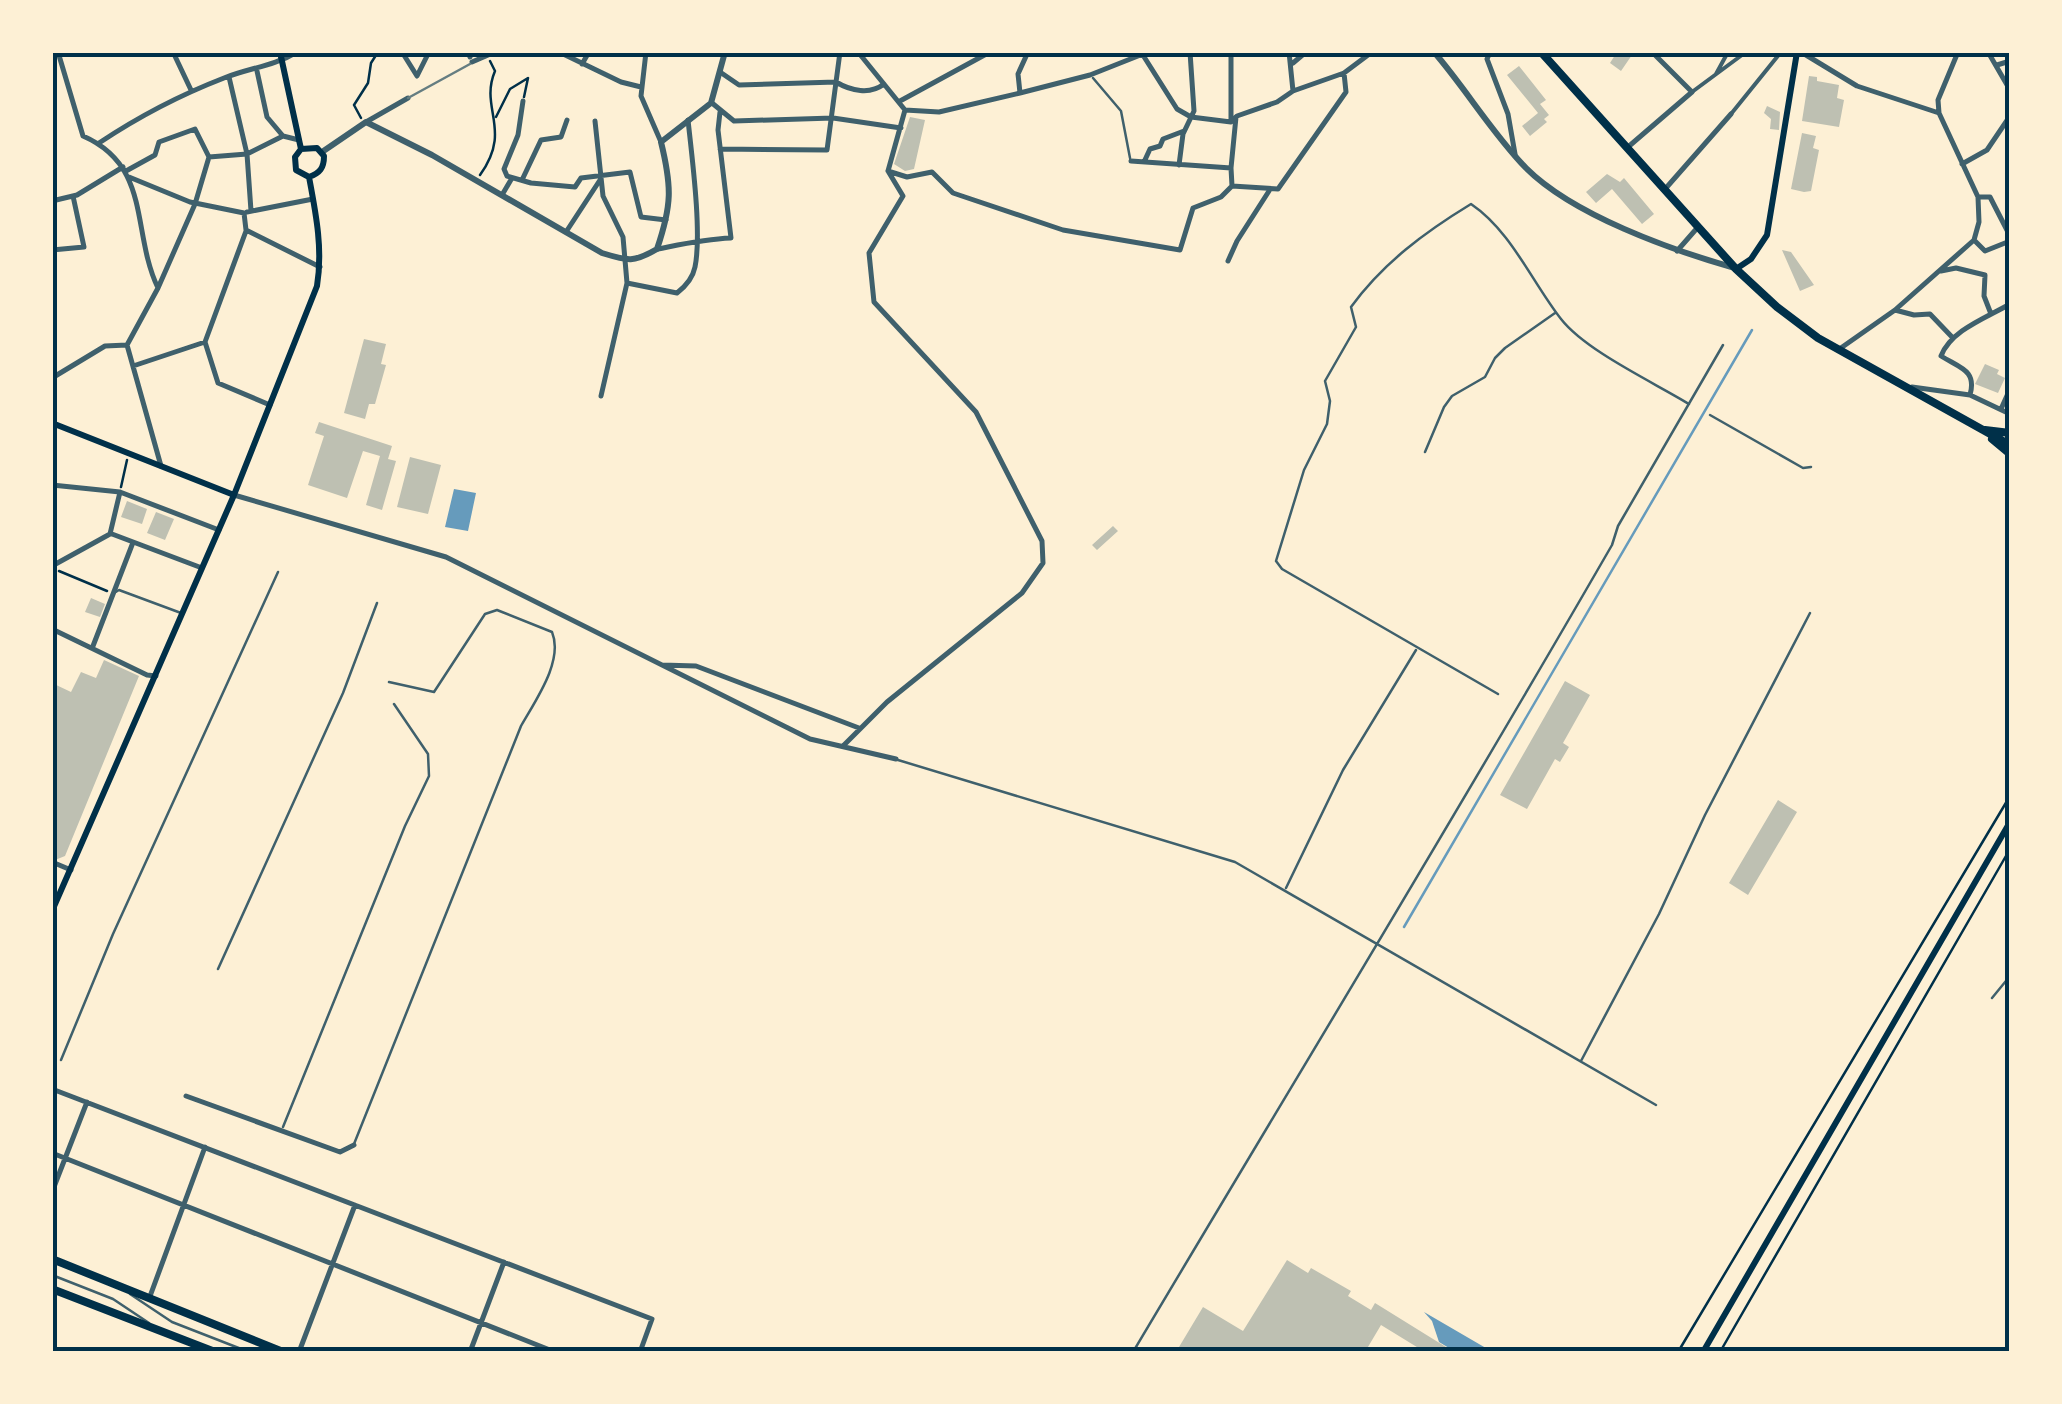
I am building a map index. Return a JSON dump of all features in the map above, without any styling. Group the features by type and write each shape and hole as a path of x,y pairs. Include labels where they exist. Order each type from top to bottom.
{"main road":[{"path":"1541,52 1736,268 1788,317 1838,350 2010,445"},
{"path":"1736,268 1750,259 1767,234 1799,52"},
{"path":"282,57 300,144 296,170 309,177"},
{"path":"300,144 322,152 324,165 309,177"},
{"path":"52,911 234,495 317,286 319,232 309,177"},
{"path":"52,423 234,495"},
{"path":"1981,430 2010,432"},
{"path":"1981,430 2010,454"},
{"path":"1703,1352 2010,822"},
{"path":"52,1259 283,1352"},
{"path":"52,1289 216,1352"}],"street":[{"path":"58,52 83,136 99,143 126,171 195,204 248,212 313,199"},
{"path":"173,52 192,92"},
{"path":"99,143 137,117 229,76 257,70 298,52"},
{"path":"402,52 417,76 429,52"},
{"path":"470,57 495,52"},
{"path":"559,52 641,87"},
{"path":"582,64 588,52"},
{"path":"646,52 641,87 672,186 657,249"},
{"path":"661,142 711,103 724,52"},
{"path":"720,149 827,150 840,52"},
{"path":"843,746 887,702 1022,593 1042,563 1042,541 976,412 874,302 869,253 904,196 888,171 905,110 858,52"},
{"path":"900,101 990,52"},
{"path":"1020,93 1018,74 1028,52"},
{"path":"1179,164 1184,131 1194,112 1190,52"},
{"path":"1231,52 1231,122"},
{"path":"1290,52 1292,91"},
{"path":"1292,64 1306,52"},
{"path":"1231,122 1236,116 1277,102 1292,91 1344,73 1372,52"},
{"path":"1434,52 1515,156 1552,191 1577,207 1677,250 1736,268"},
{"path":"1490,52 1487,60 1508,114 1515,156"},
{"path":"1716,74 1728,52"},
{"path":"1628,146 1746,52"},
{"path":"1666,188 1780,52"},
{"path":"1799,52 1857,86 1939,113"},
{"path":"1838,350 1895,310 1974,240 1979,222 1978,197 1939,113 1938,100 1958,52"},
{"path":"1988,52 2010,90"},
{"path":"905,110 938,112 1020,93 1090,75 1142,53 1176,109 1190,117 1231,122"},
{"path":"1656,56 1692,92"},
{"path":"1997,65 2010,61"},
{"path":"257,70 267,117 283,136 300,144"},
{"path":"720,72 738,85 836,82 865,91 877,90 884,84"},
{"path":"1232,186 1278,189 1346,92 1344,73"},
{"path":"229,76 247,154 248,212 246,230 206,342 218,383 270,405"},
{"path":"322,152 408,98"},
{"path":"523,101 518,135 504,169 507,176 576,187 581,178 630,172 640,218 666,220"},
{"path":"711,103 734,121 833,118 901,128"},
{"path":"365,123 476,180 602,253 626,261 657,249 684,246 696,239 730,238 720,112"},
{"path":"888,171 907,177 932,172 952,193 1064,230 1180,250 1193,208 1221,197 1232,186 1236,116"},
{"path":"1962,164 1986,150 2010,116"},
{"path":"522,180 541,140 561,137 567,120"},
{"path":"627,283 677,293 686,286 695,268 688,120"},
{"path":"595,121 602,196 623,238 627,283 600,396"},
{"path":"52,201 74,196 126,171 155,155 159,142 195,129 208,157 195,204 128,345 160,466"},
{"path":"1144,162 1150,150 1160,146 1163,139 1184,131"},
{"path":"208,157 247,154 283,136"},
{"path":"1131,161 1232,168"},
{"path":"126,171 138,202 145,259 158,288"},
{"path":"566,232 602,176"},
{"path":"502,195 512,178"},
{"path":"1228,261 1236,240 1270,190"},
{"path":"52,250 84,247 74,196"},
{"path":"1974,240 1985,251 2010,238 1990,197 1978,197"},
{"path":"1677,250 1698,227"},
{"path":"246,230 320,268"},
{"path":"1938,272 1956,268 1985,274 1984,296 1991,314"},
{"path":"1970,395 1972,376 1941,356 1952,337 2010,304"},
{"path":"1895,310 1930,314 1952,337"},
{"path":"133,366 206,342"},
{"path":"52,378 105,346 128,345"},
{"path":"1899,385 1970,395 2010,414"},
{"path":"2001,410 2010,389"},
{"path":"52,484 120,492 219,530"},
{"path":"52,567 110,534 120,492"},
{"path":"234,495 446,557 810,739 896,760"},
{"path":"110,534 202,568"},
{"path":"93,646 132,544"},
{"path":"52,629 147,676 156,676"},
{"path":"659,665 696,666 860,728"},
{"path":"52,862 71,870"},
{"path":"52,1088 652,1319 640,1352"},
{"path":"186,1096 340,1152 354,1145"},
{"path":"52,1192 87,1102"},
{"path":"149,1299 205,1147"},
{"path":"52,1153 554,1352"},
{"path":"300,1352 356,1205"},
{"path":"470,1352 504,1262"}],"lane":[{"path":"1092,76 1122,110 1131,161"},
{"path":"1498,694 1282,569 1276,560 1304,470 1326,424 1330,401 1325,381 1356,327 1351,307 1378,272 1470,204 1481,211 1514,250 1576,335 1689,404"},
{"path":"1425,452 1452,396 1485,377 1500,353 1556,312"},
{"path":"1133,1352 1518,708 1723,346"},
{"path":"1710,416 1802,468 1811,468"},
{"path":"62,1060 112,934 278,572"},
{"path":"113,594 119,590 182,614"},
{"path":"218,969 343,692 377,603"},
{"path":"354,1145 522,726 553,662 557,644 552,632 497,610 485,614 434,692 389,682"},
{"path":"1580,1061 1659,914 1704,815 1810,613"},
{"path":"1285,890 1344,770 1417,649"},
{"path":"282,1129 429,776 428,754 394,704"},
{"path":"896,760 1236,862 1656,1105"},
{"path":"1992,998 2010,976"},
{"path":"52,1275 113,1299 163,1332"},
{"path":"118,1286 172,1322 249,1352"}],"path":[{"path":"365,123 354,105 368,83 371,63 378,52"},
{"path":"487,56 495,71 488,89 496,119"},
{"path":"476,180 493,152 496,119 510,89 528,78 523,101"},
{"path":"120,492 128,454"},
{"path":"52,567 113,594"},
{"path":"1678,1352 2010,796"},
{"path":"1720,1352 2010,848"}],"water":[{"path":"454,489 476,493 468,531 445,527"},
{"path":"1424,1312 1491,1351 1454,1351 1439,1342 1432,1321"}],"building":[{"path":"1617,52 1634,52 1621,71 1610,63"},
{"path":"1519,66 1546,100 1540,104 1549,115 1544,119 1547,122 1530,136 1522,126 1538,113 1507,75"},
{"path":"1809,76 1839,85 1837,98 1844,100 1839,127 1802,121"},
{"path":"1767,106 1780,112 1779,130 1770,129 1771,119 1764,113"},
{"path":"910,117 925,120 914,169 905,171 894,164"},
{"path":"1802,133 1816,136 1813,148 1819,150 1811,191 1804,192 1791,189"},
{"path":"1607,174 1620,182 1624,178 1654,214 1642,224 1612,189 1596,203 1586,192"},
{"path":"1782,250 1791,252 1814,285 1800,291"},
{"path":"364,339 386,344 381,364 386,365 375,404 369,404 365,419 344,413"},
{"path":"1985,364 1999,370 1997,374 2005,378 1998,393 1975,384"},
{"path":"319,422 392,446 388,459 396,461 382,510 366,505 380,456 363,451 347,498 308,485 324,436 315,433"},
{"path":"410,457 441,465 428,514 397,507"},
{"path":"127,501 147,509 142,524 121,517"},
{"path":"156,512 174,519 165,540 147,533"},
{"path":"1113,526 1118,531 1097,550 1092,545"},
{"path":"91,598 105,604 100,617 85,612"},
{"path":"104,660 139,676 65,856 55,860 52,683 71,692 81,672 96,678"},
{"path":"1565,681 1590,695 1563,743 1569,747 1560,762 1555,759 1527,809 1500,795"},
{"path":"1778,800 1797,812 1748,895 1729,883"},
{"path":"1287,1260 1308,1273 1311,1268 1351,1291 1348,1296 1371,1310 1375,1303 1454,1352 1425,1352 1381,1325 1365,1352 1176,1352 1203,1307 1243,1331"}],"waterway":[{"path":"1404,927 1752,330"}],"railway":[{"path":"408,98 470,64"}]}
